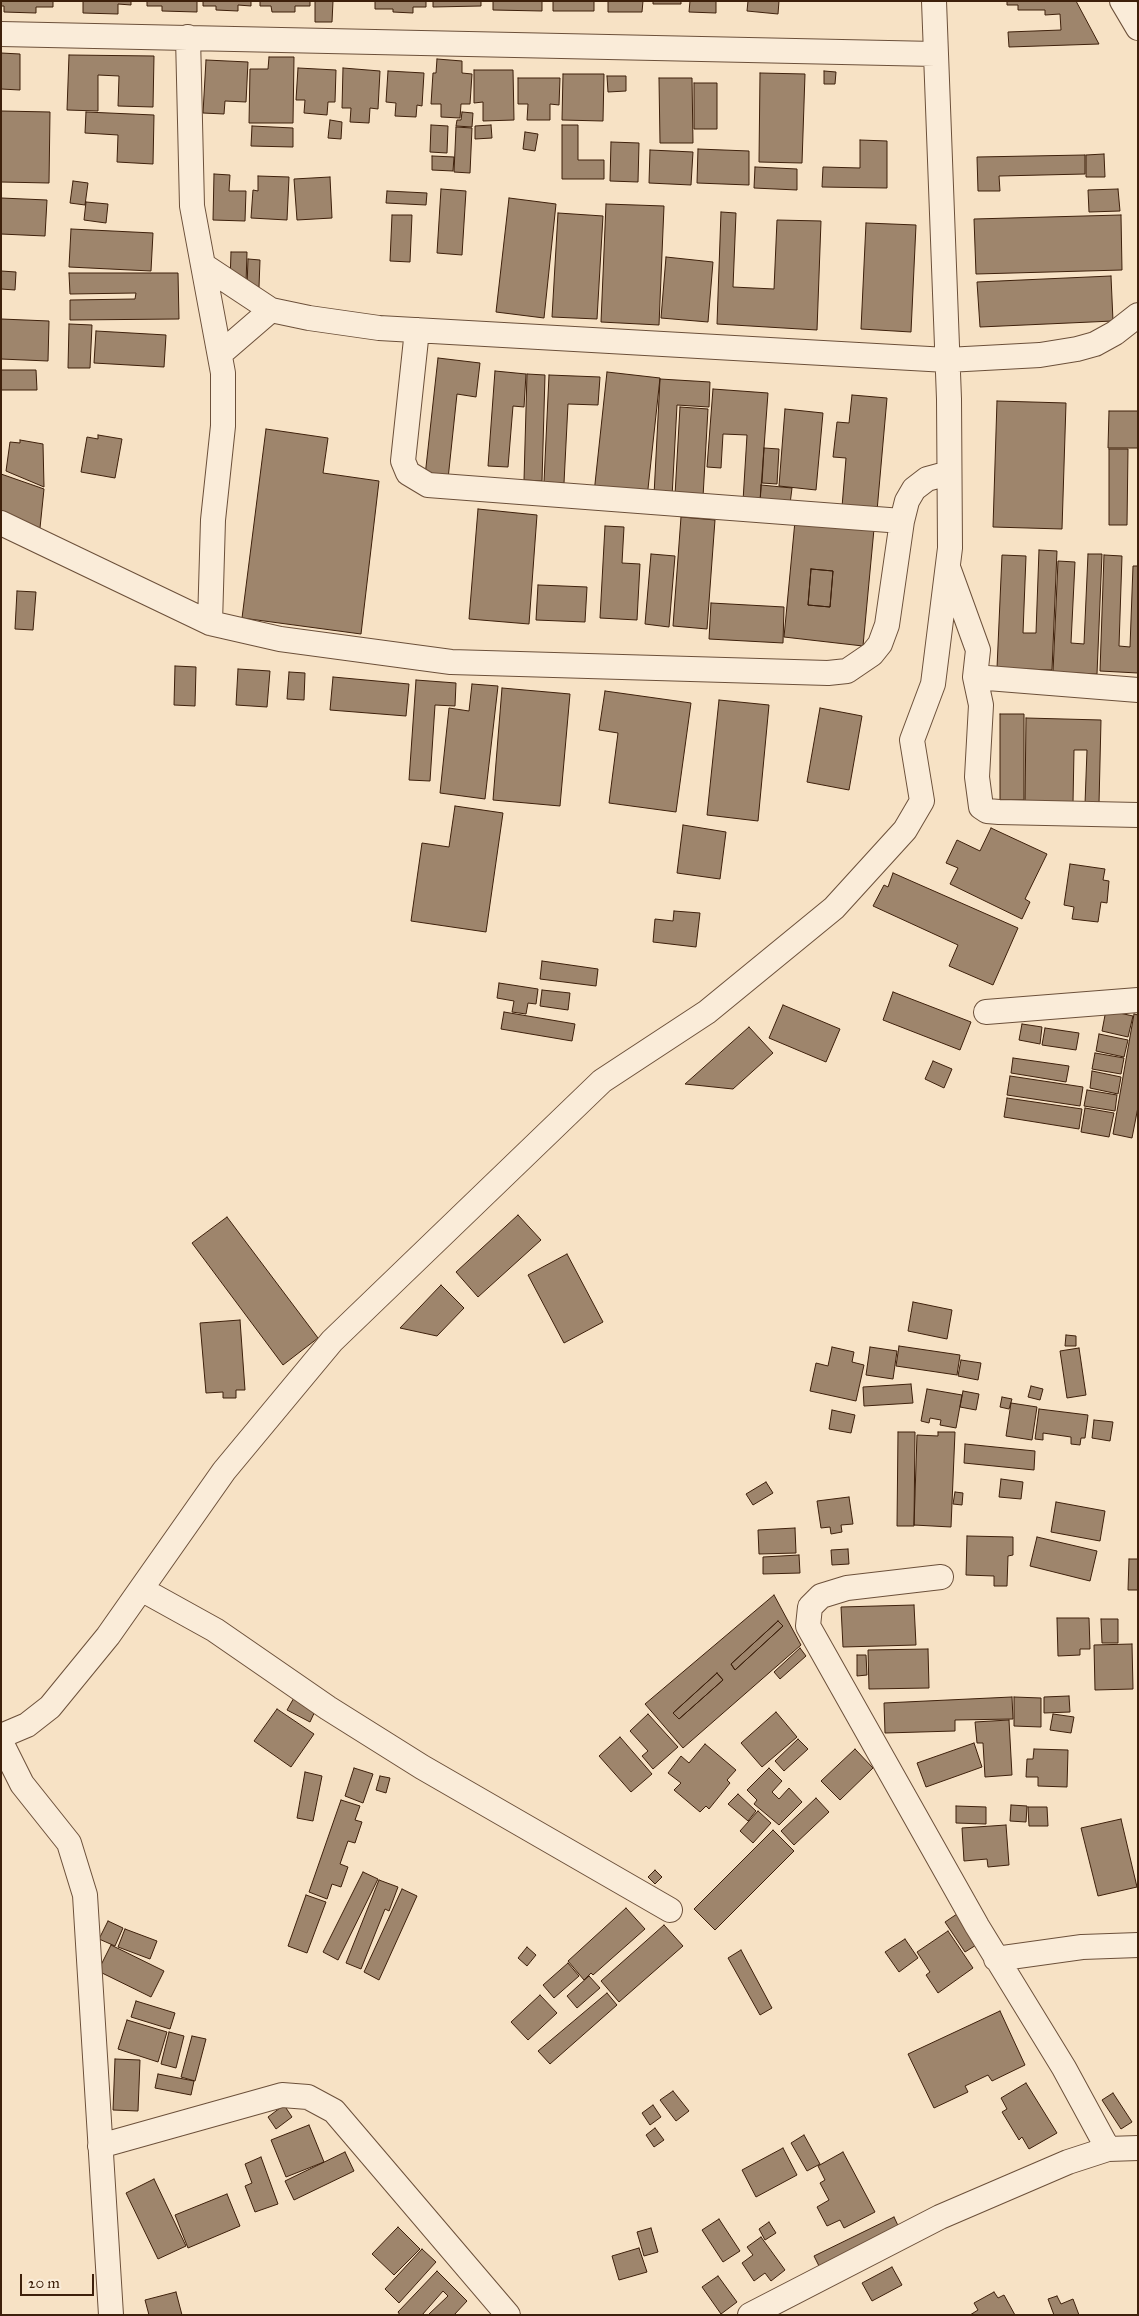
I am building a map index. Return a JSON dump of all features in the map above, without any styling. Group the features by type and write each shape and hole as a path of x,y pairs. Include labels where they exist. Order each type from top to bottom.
{"street":[{"path":"1,1736 27,1725 50,1707 108,1636 224,1471 332,1341 602,1081 707,1012 834,908 906,830 922,801 912,740 933,684 950,548 947,360 934,1"},
{"path":"1122,1 1138,28"},
{"path":"1,34 935,54"},
{"path":"188,37 192,206 223,373 223,426 213,520 210,623"},
{"path":"203,265 271,310 370,327 947,360 1040,355 1077,349 1095,344 1115,333 1138,315"},
{"path":"220,354 271,310"},
{"path":"417,330 403,461 408,473 428,485 902,521"},
{"path":"1,523 210,623 280,639 452,662 828,673 847,671 880,644 887,625 902,521 907,501 914,489 927,479 950,473"},
{"path":"948,566 978,650 975,677 981,706 977,777 981,807 987,811 999,812 1138,815"},
{"path":"975,677 1138,690"},
{"path":"986,1012 1138,1000"},
{"path":"941,1577 847,1588 821,1596 810,1607 808,1626 996,1959 1064,2068 1108,2149"},
{"path":"141,1588 215,1630 328,1708 422,1767 670,1910"},
{"path":"1,1742 22,1784 68,1843 86,1895 111,2315"},
{"path":"996,1959 1082,1947 1138,1945"},
{"path":"100,2146 282,2096 308,2097 334,2110 508,2315"},
{"path":"750,2315 940,2218 1068,2162 1108,2149 1138,2148"}],"building":[{"path":"1,1 53,1 53,7 36,7 36,13 4,12 4,6 1,6"},
{"path":"83,1 131,1 131,5 118,4 118,14 83,13"},
{"path":"147,1 197,1 197,12 162,11 162,6 147,6"},
{"path":"203,1 251,1 251,6 238,5 238,11 216,10 216,6 203,6"},
{"path":"260,1 310,1 310,6 295,6 295,12 272,12 271,6 260,6"},
{"path":"315,1 333,1 332,22 315,22"},
{"path":"375,1 426,1 426,7 413,7 413,13 393,12 393,9 375,9"},
{"path":"433,1 481,1 481,6 433,7"},
{"path":"493,1 542,1 542,11 493,10"},
{"path":"553,1 594,1 594,11 553,11"},
{"path":"608,1 643,1 642,12 608,12"},
{"path":"653,1 681,1 681,4 653,4"},
{"path":"690,1 716,1 716,13 689,12"},
{"path":"748,1 779,1 778,14 747,11"},
{"path":"1007,1 1076,1 1099,44 1009,47 1008,32 1061,30 1060,14 1045,15 1045,10 1018,10 1018,5 1007,5"},
{"path":"1,53 20,54 20,90 1,89"},
{"path":"69,55 154,56 153,107 118,106 119,76 98,75 98,111 67,110"},
{"path":"269,57 294,57 293,123 249,123 250,69 268,69"},
{"path":"437,59 462,61 462,73 472,74 470,104 461,104 460,118 441,117 441,104 431,104 433,73 436,73"},
{"path":"206,60 248,62 246,102 225,101 224,114 203,113"},
{"path":"298,68 336,70 335,102 328,102 327,115 304,113 305,100 296,100"},
{"path":"343,68 380,71 378,109 370,108 369,123 350,122 351,108 342,108"},
{"path":"474,70 513,70 514,120 483,121 483,102 474,103"},
{"path":"388,71 424,73 422,106 417,105 416,117 395,116 396,103 386,102"},
{"path":"824,71 836,72 835,84 824,84"},
{"path":"760,73 805,74 802,163 759,162"},
{"path":"563,74 604,74 603,121 562,120"},
{"path":"607,76 626,76 626,91 608,92"},
{"path":"518,78 560,78 559,105 550,104 550,120 527,120 528,104 518,104"},
{"path":"659,78 692,78 693,143 660,143"},
{"path":"694,83 717,83 717,129 694,129"},
{"path":"1,111 50,112 49,183 1,182"},
{"path":"86,112 154,115 153,164 117,162 118,135 85,133"},
{"path":"462,112 473,113 472,127 456,126 457,120 461,120"},
{"path":"330,120 342,122 341,139 328,138"},
{"path":"431,125 448,126 447,153 430,152"},
{"path":"491,125 492,138 475,139 475,126"},
{"path":"562,125 578,125 578,160 604,160 604,179 562,179"},
{"path":"252,126 293,128 293,147 251,146"},
{"path":"456,127 472,128 470,173 454,172"},
{"path":"525,132 538,134 535,151 523,149"},
{"path":"860,140 887,141 887,188 822,187 823,167 860,168"},
{"path":"611,142 639,143 638,182 610,181"},
{"path":"698,149 749,151 749,185 697,183"},
{"path":"650,150 693,152 691,185 649,183"},
{"path":"1104,154 1105,177 1086,177 1086,155"},
{"path":"1085,155 1085,174 999,176 1000,191 978,191 977,157"},
{"path":"432,156 454,157 453,171 432,170"},
{"path":"755,167 797,169 797,190 754,188"},
{"path":"214,174 230,175 229,191 246,191 245,221 213,220"},
{"path":"258,176 289,177 287,220 251,218 253,190 258,191"},
{"path":"330,177 332,218 297,220 294,179"},
{"path":"73,181 88,183 85,205 70,203"},
{"path":"441,189 466,191 462,255 437,253"},
{"path":"1118,189 1120,211 1089,212 1088,190"},
{"path":"387,191 427,193 426,205 386,203"},
{"path":"1,198 47,200 45,236 1,234"},
{"path":"509,198 556,204 544,318 496,312"},
{"path":"86,202 108,204 106,223 84,220"},
{"path":"606,204 664,206 659,325 601,322"},
{"path":"721,212 736,213 733,287 774,289 777,220 821,221 817,330 717,324"},
{"path":"558,213 603,216 597,319 552,317"},
{"path":"392,215 412,215 410,262 390,261"},
{"path":"1121,215 1122,270 976,274 974,219"},
{"path":"866,223 916,225 911,332 861,329"},
{"path":"71,229 153,233 151,271 69,267"},
{"path":"231,252 247,252 246,284 230,283"},
{"path":"666,257 713,262 708,322 661,318"},
{"path":"248,259 260,260 259,287 247,287"},
{"path":"1,271 16,272 15,290 1,289"},
{"path":"69,273 178,273 179,319 70,320 70,300 135,299 136,293 70,294"},
{"path":"1111,276 1113,321 980,327 977,282"},
{"path":"1,319 49,321 48,361 1,359"},
{"path":"69,324 92,325 90,368 68,368"},
{"path":"96,331 166,335 164,367 94,363"},
{"path":"438,358 480,363 476,397 457,394 448,479 425,476"},
{"path":"1,370 36,370 37,390 1,390"},
{"path":"495,371 526,374 524,407 513,406 508,467 488,466"},
{"path":"607,372 660,378 647,498 594,493"},
{"path":"527,374 545,375 542,481 524,480"},
{"path":"549,375 600,377 598,405 568,404 564,483 544,482"},
{"path":"660,379 710,382 709,407 677,405 672,497 654,495"},
{"path":"713,389 768,393 760,502 743,501 747,435 723,434 721,468 707,467"},
{"path":"852,395 887,398 877,511 842,507 846,458 833,457 837,422 849,423"},
{"path":"997,401 1066,403 1062,529 993,527"},
{"path":"680,407 708,409 703,497 675,495"},
{"path":"785,409 823,413 816,490 779,486"},
{"path":"1109,411 1138,411 1138,448 1108,448"},
{"path":"266,429 328,438 323,473 379,481 361,634 242,618"},
{"path":"98,435 122,439 115,478 81,472 87,437 98,439"},
{"path":"20,440 43,444 44,487 6,471 10,442 20,443"},
{"path":"764,448 779,449 777,484 762,483"},
{"path":"1109,449 1128,449 1127,525 1109,525"},
{"path":"1,474 44,489 40,528 1,513"},
{"path":"761,485 792,488 790,504 760,502"},
{"path":"478,509 537,515 529,624 469,619"},
{"path":"681,517 715,520 707,629 673,626"},
{"path":"795,521 874,529 863,646 784,637","holes":["811,569 833,571 830,607 808,605"]},
{"path":"605,526 624,527 622,563 640,564 637,620 600,618"},
{"path":"1039,550 1057,551 1052,670 997,668 1002,555 1026,556 1023,633 1036,633"},
{"path":"651,554 675,556 669,627 645,624"},
{"path":"1088,554 1102,554 1097,674 1053,672 1058,561 1075,562 1071,643 1084,644"},
{"path":"1104,555 1122,556 1119,646 1130,647 1133,566 1138,566 1138,673 1100,671"},
{"path":"811,569 833,571 830,607 808,605"},
{"path":"538,585 587,587 585,622 536,620"},
{"path":"17,591 36,592 33,630 15,629"},
{"path":"711,603 784,607 783,643 709,639"},
{"path":"175,666 196,667 195,706 174,705"},
{"path":"238,669 270,671 267,707 236,705"},
{"path":"289,672 305,673 304,700 287,699"},
{"path":"333,677 409,684 406,716 330,710"},
{"path":"416,680 456,683 455,706 435,705 430,781 409,780"},
{"path":"472,684 498,686 485,799 440,793 449,708 469,711"},
{"path":"502,688 570,694 560,806 493,800"},
{"path":"605,691 691,703 676,812 609,803 618,733 599,730"},
{"path":"719,700 769,705 758,821 707,815"},
{"path":"820,708 862,716 849,790 807,782"},
{"path":"1000,714 1024,714 1024,800 1000,800"},
{"path":"1026,718 1101,720 1099,804 1085,804 1087,750 1074,750 1073,803 1025,802"},
{"path":"455,806 503,813 486,932 411,921 422,843 449,847"},
{"path":"683,825 726,832 720,879 677,873"},
{"path":"991,828 1047,854 1025,899 1030,902 1022,919 950,884 958,868 946,863 957,840 980,851"},
{"path":"1070,864 1105,869 1103,880 1109,881 1107,903 1101,902 1098,922 1072,919 1074,907 1064,905"},
{"path":"893,873 1018,928 993,985 949,966 958,945 873,906 884,885 888,887"},
{"path":"674,911 700,913 696,947 653,942 655,919 673,921"},
{"path":"542,961 598,969 596,986 540,979"},
{"path":"499,983 538,989 536,1004 528,1003 526,1014 512,1012 514,1001 497,998"},
{"path":"542,990 570,993 568,1010 540,1006"},
{"path":"893,992 971,1022 960,1050 883,1020"},
{"path":"783,1005 840,1029 826,1062 769,1038"},
{"path":"1106,1010 1133,1016 1128,1037 1102,1031"},
{"path":"504,1012 575,1024 572,1041 501,1029"},
{"path":"1134,1014 1138,1015 1138,1107 1132,1138 1113,1134"},
{"path":"1022,1024 1042,1027 1040,1044 1019,1040"},
{"path":"749,1027 773,1053 733,1089 685,1084"},
{"path":"1045,1028 1079,1033 1076,1050 1042,1045"},
{"path":"1099,1034 1128,1040 1124,1057 1096,1051"},
{"path":"1095,1053 1124,1058 1121,1074 1092,1069"},
{"path":"1013,1058 1069,1066 1066,1082 1011,1073"},
{"path":"933,1061 952,1069 944,1088 925,1079"},
{"path":"1092,1071 1121,1077 1118,1094 1090,1088"},
{"path":"1010,1076 1083,1087 1080,1106 1007,1095"},
{"path":"1087,1090 1117,1095 1115,1111 1084,1106"},
{"path":"1007,1098 1082,1109 1079,1129 1004,1117"},
{"path":"1085,1108 1114,1113 1109,1137 1081,1132"},
{"path":"518,1215 541,1240 478,1297 456,1272"},
{"path":"227,1217 318,1338 283,1365 192,1243"},
{"path":"567,1254 603,1322 564,1343 528,1275"},
{"path":"441,1285 464,1308 437,1336 400,1328"},
{"path":"913,1302 952,1310 947,1339 908,1331"},
{"path":"240,1320 245,1390 236,1390 236,1398 223,1398 223,1392 206,1393 200,1323"},
{"path":"1066,1335 1076,1336 1076,1346 1065,1346"},
{"path":"899,1346 960,1355 957,1375 896,1366"},
{"path":"832,1347 854,1352 852,1362 864,1365 856,1401 810,1391 816,1363 828,1366"},
{"path":"870,1347 897,1351 893,1379 866,1375"},
{"path":"1079,1348 1086,1395 1067,1398 1060,1351"},
{"path":"961,1360 981,1363 978,1380 958,1376"},
{"path":"911,1384 913,1403 864,1406 863,1387"},
{"path":"1031,1386 1043,1389 1040,1400 1028,1397"},
{"path":"927,1389 962,1395 956,1428 940,1425 941,1420 930,1418 929,1423 921,1421"},
{"path":"963,1391 979,1394 976,1410 960,1407"},
{"path":"1002,1397 1012,1399 1009,1409 1000,1407"},
{"path":"1011,1403 1037,1407 1032,1440 1006,1436"},
{"path":"1039,1409 1088,1415 1085,1438 1081,1438 1080,1445 1071,1444 1071,1437 1043,1433 1043,1440 1035,1439"},
{"path":"832,1410 855,1415 851,1433 829,1429"},
{"path":"1094,1420 1113,1422 1110,1441 1092,1438"},
{"path":"898,1432 915,1432 914,1526 897,1526"},
{"path":"938,1432 955,1432 951,1527 914,1525 917,1435 938,1436"},
{"path":"965,1444 1035,1451 1034,1470 964,1463"},
{"path":"1001,1479 1023,1482 1021,1499 999,1497"},
{"path":"766,1482 773,1493 753,1505 746,1494"},
{"path":"955,1492 963,1493 962,1505 953,1504"},
{"path":"849,1497 853,1524 841,1525 842,1532 831,1534 830,1527 821,1528 817,1501"},
{"path":"1056,1502 1105,1511 1100,1541 1051,1532"},
{"path":"795,1528 796,1553 759,1554 758,1530"},
{"path":"967,1536 1013,1537 1013,1555 1008,1556 1007,1586 994,1586 994,1576 966,1575"},
{"path":"1037,1537 1097,1551 1090,1581 1030,1566"},
{"path":"848,1549 849,1564 832,1565 831,1550"},
{"path":"799,1555 800,1573 763,1574 763,1557"},
{"path":"1129,1559 1138,1559 1138,1590 1128,1590"},
{"path":"774,1595 801,1645 683,1748 645,1704","holes":["778,1621 783,1626 735,1670 731,1664","717,1673 723,1680 679,1719 673,1713"]},
{"path":"914,1605 916,1645 843,1647 841,1607"},
{"path":"1057,1618 1089,1618 1090,1649 1080,1649 1080,1655 1058,1656"},
{"path":"1101,1619 1118,1619 1118,1643 1102,1643"},
{"path":"778,1621 783,1626 735,1670 731,1664"},
{"path":"1132,1644 1133,1689 1095,1690 1094,1645"},
{"path":"800,1648 806,1656 780,1679 774,1672"},
{"path":"928,1649 929,1688 869,1689 868,1650"},
{"path":"857,1655 866,1655 867,1675 857,1676"},
{"path":"717,1673 723,1680 679,1719 673,1713"},
{"path":"295,1696 317,1707 310,1722 287,1710"},
{"path":"1069,1696 1070,1712 1044,1713 1044,1697"},
{"path":"1012,1697 1013,1719 955,1720 955,1731 885,1733 884,1703"},
{"path":"1014,1697 1041,1698 1041,1727 1014,1726"},
{"path":"277,1709 314,1734 291,1767 254,1741"},
{"path":"776,1712 797,1737 762,1767 741,1743"},
{"path":"648,1714 678,1747 653,1769 642,1756 648,1751 630,1731"},
{"path":"1053,1714 1074,1717 1071,1733 1050,1730"},
{"path":"1009,1720 1012,1775 985,1777 983,1743 977,1743 975,1722"},
{"path":"620,1737 652,1774 631,1792 599,1756"},
{"path":"798,1739 808,1749 784,1771 775,1761"},
{"path":"974,1743 982,1767 926,1787 917,1763"},
{"path":"705,1744 736,1770 727,1780 730,1783 709,1809 706,1806 700,1812 674,1790 681,1783 668,1773 681,1756 689,1763"},
{"path":"855,1749 873,1768 840,1800 821,1781"},
{"path":"1034,1749 1068,1750 1067,1787 1038,1786 1038,1777 1026,1777 1027,1759 1033,1759"},
{"path":"354,1768 373,1774 363,1803 345,1796"},
{"path":"769,1768 782,1781 772,1792 779,1799 789,1788 802,1802 779,1825 754,1804 757,1800 747,1790"},
{"path":"305,1772 322,1776 313,1821 297,1818"},
{"path":"380,1776 390,1778 386,1793 376,1790"},
{"path":"738,1794 756,1811 748,1821 728,1804"},
{"path":"816,1798 829,1812 794,1845 781,1831"},
{"path":"341,1800 360,1806 355,1820 362,1822 355,1843 348,1841 340,1864 348,1867 341,1887 332,1884 327,1899 309,1892"},
{"path":"1011,1805 1027,1806 1026,1822 1010,1821"},
{"path":"956,1806 986,1807 986,1824 956,1823"},
{"path":"1028,1807 1047,1807 1048,1826 1029,1826"},
{"path":"758,1811 771,1823 753,1843 740,1831"},
{"path":"1121,1819 1137,1887 1098,1896 1081,1828"},
{"path":"1006,1825 1009,1865 988,1867 987,1859 964,1861 962,1828"},
{"path":"773,1830 794,1851 715,1930 694,1909"},
{"path":"655,1870 662,1877 655,1884 648,1877"},
{"path":"363,1872 378,1879 338,1960 323,1952"},
{"path":"379,1880 398,1887 389,1911 385,1909 361,1969 346,1963"},
{"path":"402,1889 417,1896 379,1980 364,1972"},
{"path":"306,1895 326,1902 307,1953 288,1946"},
{"path":"626,1908 645,1929 593,1975 591,1973 584,1980 568,1961"},
{"path":"960,1912 981,1942 965,1952 945,1922"},
{"path":"108,1921 123,1928 115,1946 99,1939"},
{"path":"664,1925 683,1946 619,2002 601,1981"},
{"path":"125,1929 157,1941 150,1959 118,1947"},
{"path":"948,1931 973,1968 938,1993 926,1975 930,1972 917,1952"},
{"path":"905,1939 918,1958 899,1972 885,1952"},
{"path":"111,1945 164,1971 151,1997 98,1971"},
{"path":"527,1947 536,1955 527,1966 518,1958"},
{"path":"741,1950 772,2008 760,2015 728,1958"},
{"path":"568,1963 579,1976 554,1998 543,1985"},
{"path":"589,1976 600,1988 577,2008 567,1996"},
{"path":"607,1993 617,2005 550,2064 538,2051"},
{"path":"540,1995 557,2013 528,2040 511,2022"},
{"path":"136,2001 175,2013 170,2029 131,2017"},
{"path":"1000,2011 1025,2065 992,2081 988,2075 965,2086 968,2092 934,2108 908,2054"},
{"path":"127,2020 167,2032 158,2062 118,2049"},
{"path":"169,2032 184,2036 176,2068 161,2064"},
{"path":"192,2036 206,2039 195,2081 181,2077"},
{"path":"115,2059 140,2060 138,2111 113,2110"},
{"path":"158,2074 194,2081 191,2095 155,2088"},
{"path":"1026,2083 1057,2133 1029,2149 1022,2137 1019,2140 1002,2112 1007,2109 1001,2098"},
{"path":"673,2091 689,2111 676,2121 660,2100"},
{"path":"1113,2093 1132,2122 1121,2129 1102,2100"},
{"path":"284,2105 292,2117 276,2129 268,2117"},
{"path":"653,2105 661,2117 650,2125 642,2113"},
{"path":"309,2125 324,2162 286,2177 271,2140"},
{"path":"655,2128 664,2140 654,2147 646,2135"},
{"path":"804,2135 820,2164 807,2171 791,2143"},
{"path":"783,2148 797,2175 756,2197 742,2170"},
{"path":"345,2152 354,2171 294,2200 285,2181"},
{"path":"843,2152 875,2212 844,2228 840,2220 827,2226 817,2207 829,2200 820,2183 825,2180 818,2166"},
{"path":"261,2157 278,2204 255,2212 245,2186 252,2183 245,2164"},
{"path":"154,2179 186,2246 158,2259 126,2193"},
{"path":"227,2194 240,2226 188,2248 175,2215"},
{"path":"894,2217 901,2232 821,2270 814,2256"},
{"path":"719,2219 740,2251 723,2262 702,2230"},
{"path":"769,2222 776,2233 765,2240 759,2229"},
{"path":"398,2227 420,2249 394,2275 372,2254"},
{"path":"651,2228 658,2252 644,2256 637,2232"},
{"path":"761,2237 785,2270 771,2281 765,2273 754,2281 742,2263 753,2255 747,2247"},
{"path":"639,2248 647,2272 619,2280 612,2256"},
{"path":"422,2249 436,2262 399,2303 385,2289"},
{"path":"892,2267 902,2285 872,2301 862,2283"},
{"path":"437,2271 467,2301 454,2315 428,2315 448,2296 443,2291 422,2315 400,2315 398,2312"},
{"path":"718,2276 737,2302 721,2314 702,2287"},
{"path":"176,2292 182,2315 149,2315 145,2300"},
{"path":"994,2292 998,2298 1004,2295 1015,2315 970,2315 978,2310 974,2303"},
{"path":"1057,2296 1061,2304 1073,2299 1079,2315 1054,2315 1048,2299"}]}
